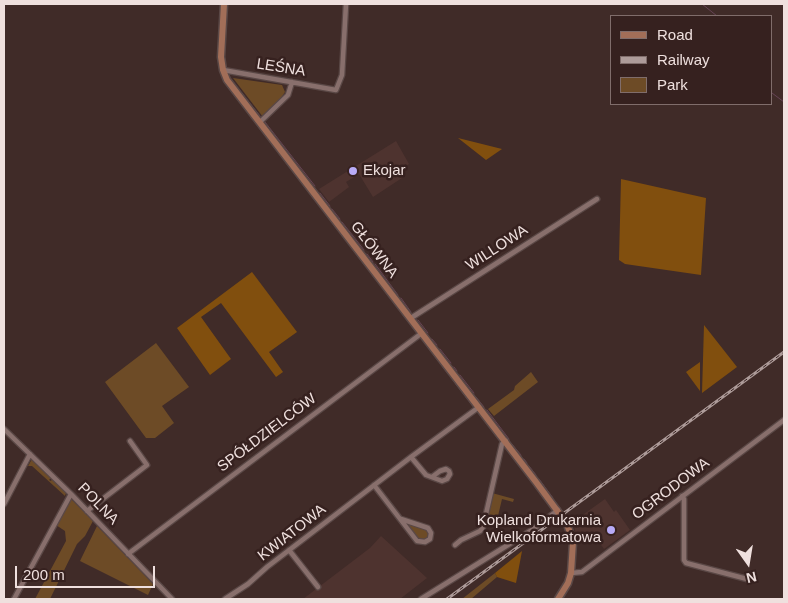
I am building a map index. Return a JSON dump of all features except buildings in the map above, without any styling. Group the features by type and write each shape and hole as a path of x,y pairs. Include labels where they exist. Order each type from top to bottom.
{"street":[{"path":"224,4 221,51 224,72"},
{"name":"LEŚNA","path":"224,72 336,90 342,75 346,4"},
{"name":"GŁÓWNA","path":"224,72 260,122 567,524 572,537 571,573 568,583 558,599"},
{"path":"260,122 288,95 292,82"},
{"name":"WILLOWA","path":"411,318 597,199"},
{"name":"SPÓŁDZIELCÓW","path":"128,554 422,333"},
{"name":"KWIATOWA","path":"225,599 248,584 374,485 479,408"},
{"name":"OGRODOWA","path":"571,573 582,572 784,420"},
{"path":"4,437 5,431"},
{"name":"POLNA","path":"5,431 71,494 172,599"},
{"path":"87,511 147,465 130,441"},
{"path":"455,545 480,531 483,527 502,444 506,442"},
{"path":"4,504 30,454"},
{"path":"411,457 422,471 432,477"},
{"path":"374,485 419,542 426,542 430,539 431,533 428,528 401,519"},
{"path":"14,599 71,494"},
{"path":"682,496 684,499 684,560 686,563 747,578"},
{"path":"421,599 532,530 558,510"},
{"path":"289,550 318,587"}],"shaded area":[{"path":"458,138 502,149 486,160"},
{"path":"396,141 409,164 401,169 405,176 373,197 359,174 346,182 349,187 329,202 319,189"},
{"path":"621,179 706,198 701,275 625,264 619,260"},
{"path":"252,272 297,332 269,352 283,372 276,377 221,303 201,317 231,359 210,375 177,328"},
{"path":"704,325 737,367 702,393"},
{"path":"700,362 700,391 686,372"},
{"path":"605,499 614,512 616,510 630,530 604,549 592,532 578,542 573,522"},
{"path":"381,536 427,578 400,599 303,599 370,548"},
{"path":"522,551 516,583 497,577 495,573"}],"green space":[{"path":"233,78 282,85 285,92 263,117"},
{"path":"156,343 189,387 162,406 174,423 155,438 146,438 105,382"},
{"path":"531,372 538,382 494,416 488,409 514,390 515,386"},
{"path":"32,459 51,478 49,480 51,481 52,479 66,493 65,496 32,466 28,466"},
{"path":"492,493 514,499 513,502 502,499 498,516 499,520 487,522"},
{"path":"71,499 93,521 85,536 77,544 50,599 35,599 66,541 65,531 56,525"},
{"path":"410,524 429,532 429,537 424,541 418,539 408,526"},
{"path":"97,526 153,584 148,595 80,561"},
{"path":"495,573 497,577 471,599 462,599"}],"waterway":[{"path":"702,4 716,15"},
{"path":"229,77 260,116"},
{"path":"773,94 784,102"},
{"path":"265,122 315,186"},
{"path":"320,193 330,206"},
{"path":"332,209 340,219"},
{"path":"342,222 364,250"},
{"path":"367,254 373,262"},
{"path":"375,264 398,295"},
{"path":"401,298 411,312"},
{"path":"418,320 428,333"},
{"path":"421,338 449,375"},
{"path":"432,339 437,345"},
{"path":"440,349 451,363"},
{"path":"454,367 457,371"},
{"path":"460,375 474,393"},
{"path":"453,380 458,387"},
{"path":"459,388 472,405"},
{"path":"476,397 484,407"},
{"path":"487,410 509,439"},
{"path":"511,443 521,455"},
{"path":"524,459 527,463"},
{"path":"529,466 536,475"},
{"path":"539,479 553,498"}],"railway":[{"path":"447,599 784,352"}],"place":[{"name":"Ekojar","path":"353,171"},
{"name":"Kopland Drukarnia Wielkoformatowa","path":"611,530"}]}
